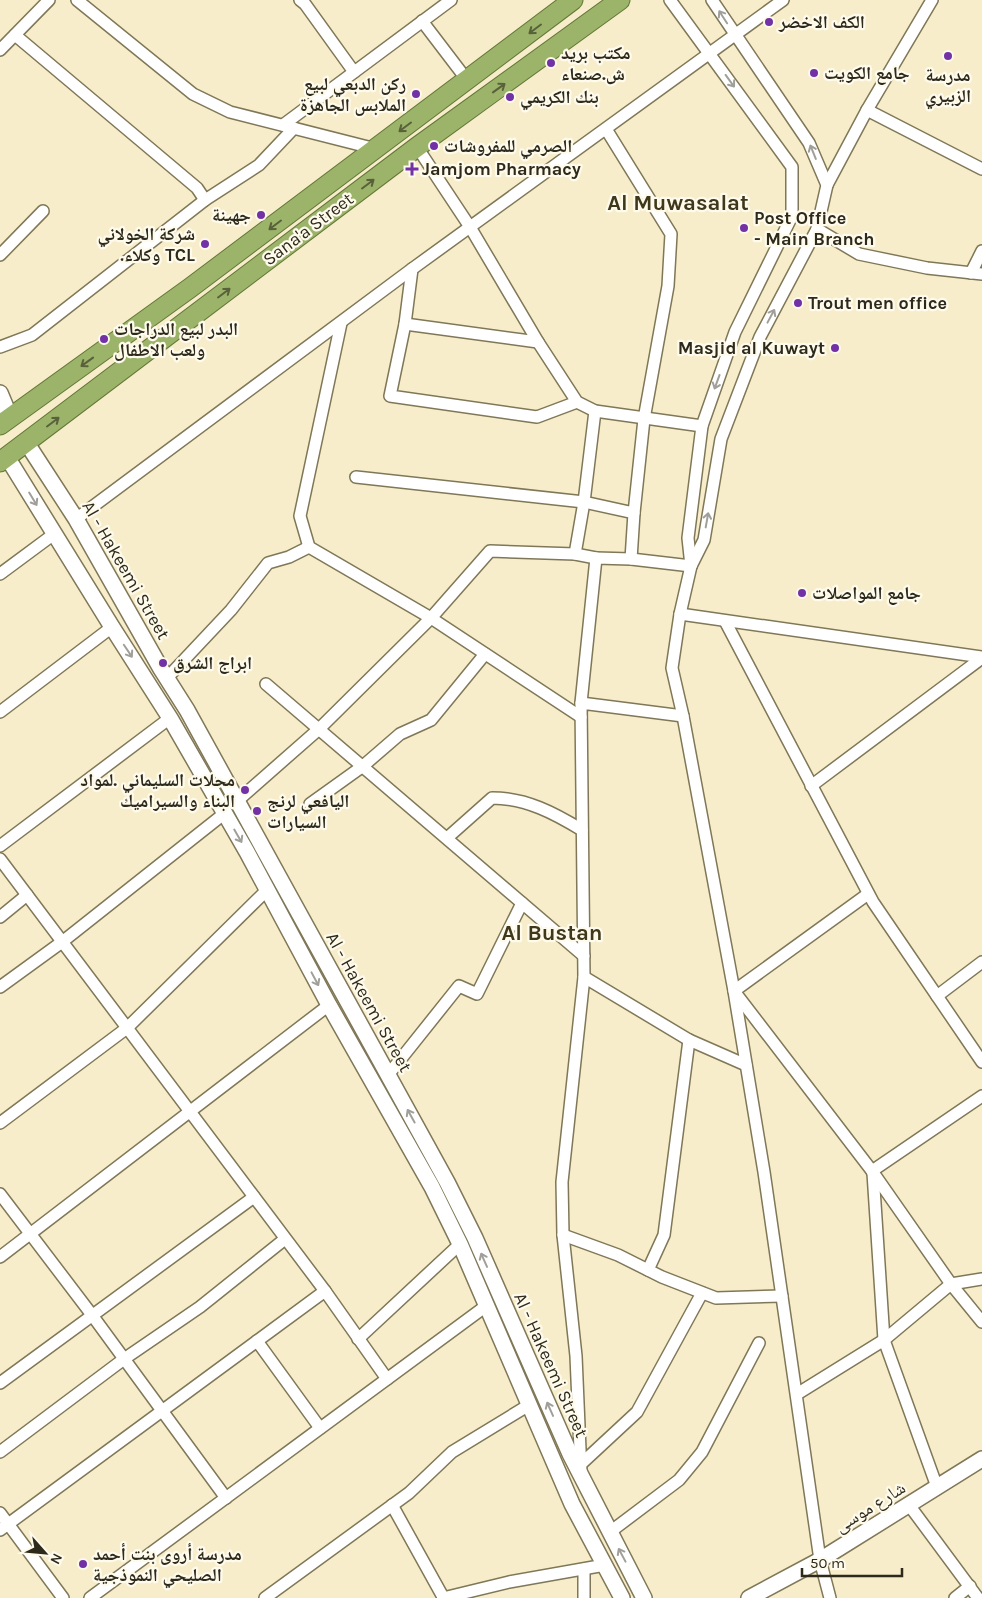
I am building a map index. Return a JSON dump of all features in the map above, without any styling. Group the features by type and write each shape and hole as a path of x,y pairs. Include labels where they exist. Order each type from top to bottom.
{"highway":[{"name":"Sana'a Street","path":"5,421 190,288 574,0"},
{"name":"Sana'a Street","path":"4,460 417,147 620,0"},
{"path":"190,288 187,296 190,305 201,310"},
{"path":"149,317 161,319 166,328 163,339"}],"street":[{"path":"0,50 49,0"},
{"path":"77,0 193,94 230,112 376,149"},
{"path":"0,346 32,335 205,200 259,165 289,127 354,72 451,0"},
{"path":"670,0 792,167 792,216 735,332 702,426 688,538 691,566"},
{"path":"712,0 810,143 827,185"},
{"path":"76,518 412,269 784,0"},
{"path":"830,1598 820,1560 764,1172 734,991 683,716 672,668 680,614 691,566 704,540 721,439 760,337 817,229 827,185 867,110 932,0"},
{"path":"304,1 354,72"},
{"path":"422,21 467,80"},
{"path":"15,35 197,188 205,200"},
{"path":"867,110 982,169"},
{"path":"606,129 671,234 668,286 644,419 634,513 632,558"},
{"path":"417,147 470,227 538,342 577,402 595,412 702,426"},
{"path":"0,255 44,211"},
{"path":"817,229 859,254 927,268 976,273 982,251"},
{"path":"412,269 405,324 390,396 537,417 577,402"},
{"path":"341,323 300,516 309,547 431,618 582,717"},
{"path":"405,324 538,342"},
{"path":"0,393 5,421"},
{"path":"575,554 584,502 595,412"},
{"name":"Al - Hakeemi Street","path":"26,442 76,518 187,710 447,1182 475,1238 570,1454 581,1471 644,1598"},
{"name":"Al - Hakeemi Street","path":"4,460 54,534 170,718 225,813 329,1005 432,1187 460,1244 572,1504 622,1598"},
{"path":"356,477 584,502 634,513"},
{"path":"0,574 54,534"},
{"path":"167,678 231,610 268,563 289,557 309,547"},
{"path":"237,801 319,729 431,618 490,550 575,554 596,558 632,558 691,566"},
{"path":"581,1471 576,1356 563,1235 562,1182 584,977 581,704 596,558"},
{"path":"680,614 982,658"},
{"path":"725,621 868,894 982,1062"},
{"path":"0,712 112,627"},
{"path":"310,804 363,766 400,734 431,720 485,654"},
{"path":"811,786 982,658"},
{"path":"266,684 584,956"},
{"path":"581,704 683,716"},
{"path":"0,846 170,718"},
{"path":"447,838 492,798 507,798 550,811 582,830"},
{"path":"0,987 62,942 225,813"},
{"path":"0,859 324,1291 386,1379"},
{"path":"0,1123 127,1028 267,890"},
{"path":"734,991 868,894"},
{"path":"0,917 27,895"},
{"path":"388,1075 459,986 478,994 522,903"},
{"path":"937,996 982,962"},
{"path":"584,977 689,1040 746,1065"},
{"path":"734,991 872,1171 951,1284 982,1322"},
{"path":"0,1257 329,1005"},
{"path":"648,1270 664,1236 689,1040"},
{"path":"872,1171 982,1096"},
{"path":"872,1171 884,1340 937,1487"},
{"path":"0,1194 92,1315 226,1498"},
{"path":"0,1383 254,1197"},
{"path":"563,1235 618,1255 648,1270 716,1298 782,1296"},
{"path":"0,1452 124,1359 200,1307 285,1239"},
{"path":"358,1339 460,1244"},
{"path":"796,1394 884,1340 951,1284 982,1279"},
{"path":"4,1527 324,1291"},
{"path":"581,1471 637,1412 702,1293"},
{"path":"90,1598 486,1306"},
{"path":"257,1341 320,1428"},
{"path":"610,1532 679,1480 702,1452 759,1343"},
{"path":"265,1598 409,1493 452,1452 529,1405"},
{"name":"شارع موسى","path":"749,1598 820,1560 982,1459"},
{"path":"392,1505 443,1598 508,1582 605,1565"},
{"path":"909,1505 978,1598"},
{"path":"0,1514 4,1527 63,1598"},
{"path":"584,1569 584,1598"},
{"path":"955,1598 970,1586"}],"place":[{"name":"الكف الاخضر","path":"769,22"},
{"name":"مدرسة الزبيري","path":"948,56"},
{"name":"مكتب بريد ش.صنعاء","path":"551,63"},
{"name":"جامع الكويت","path":"814,73"},
{"name":"ركن الدبعي لبيع الملابس الجاهزة","path":"416,94"},
{"name":"بنك الكريمي","path":"510,97"},
{"name":"الصرمي للمفروشات","path":"434,146"},
{"name":"Jamjom Pharmacy","path":"412,169"},
{"name":"جهينة","path":"261,215"},
{"name":"Post Office - Main Branch","path":"744,228"},
{"name":"شركة الخولاني .وكلاء TCL","path":"205,244"},
{"name":"Trout men office","path":"798,303"},
{"name":"البدر لبيع الدراجات ولعب الاطفال","path":"104,339"},
{"name":"Masjid al Kuwayt","path":"835,348"},
{"name":"جامع المواصلات","path":"802,593"},
{"name":"ابراج الشرق","path":"163,663"},
{"name":"محلات السليماني .لمواد البناء والسيراميك","path":"245,790"},
{"name":"اليافعي لرنج السيارات","path":"257,811"},
{"name":"مدرسة أروى بنت أحمد الصليحي النموذجية","path":"83,1564"}],"district":[{"name":"Al Muwasalat","path":"678,203"},
{"name":"Al Bustan","path":"552,933"}]}
